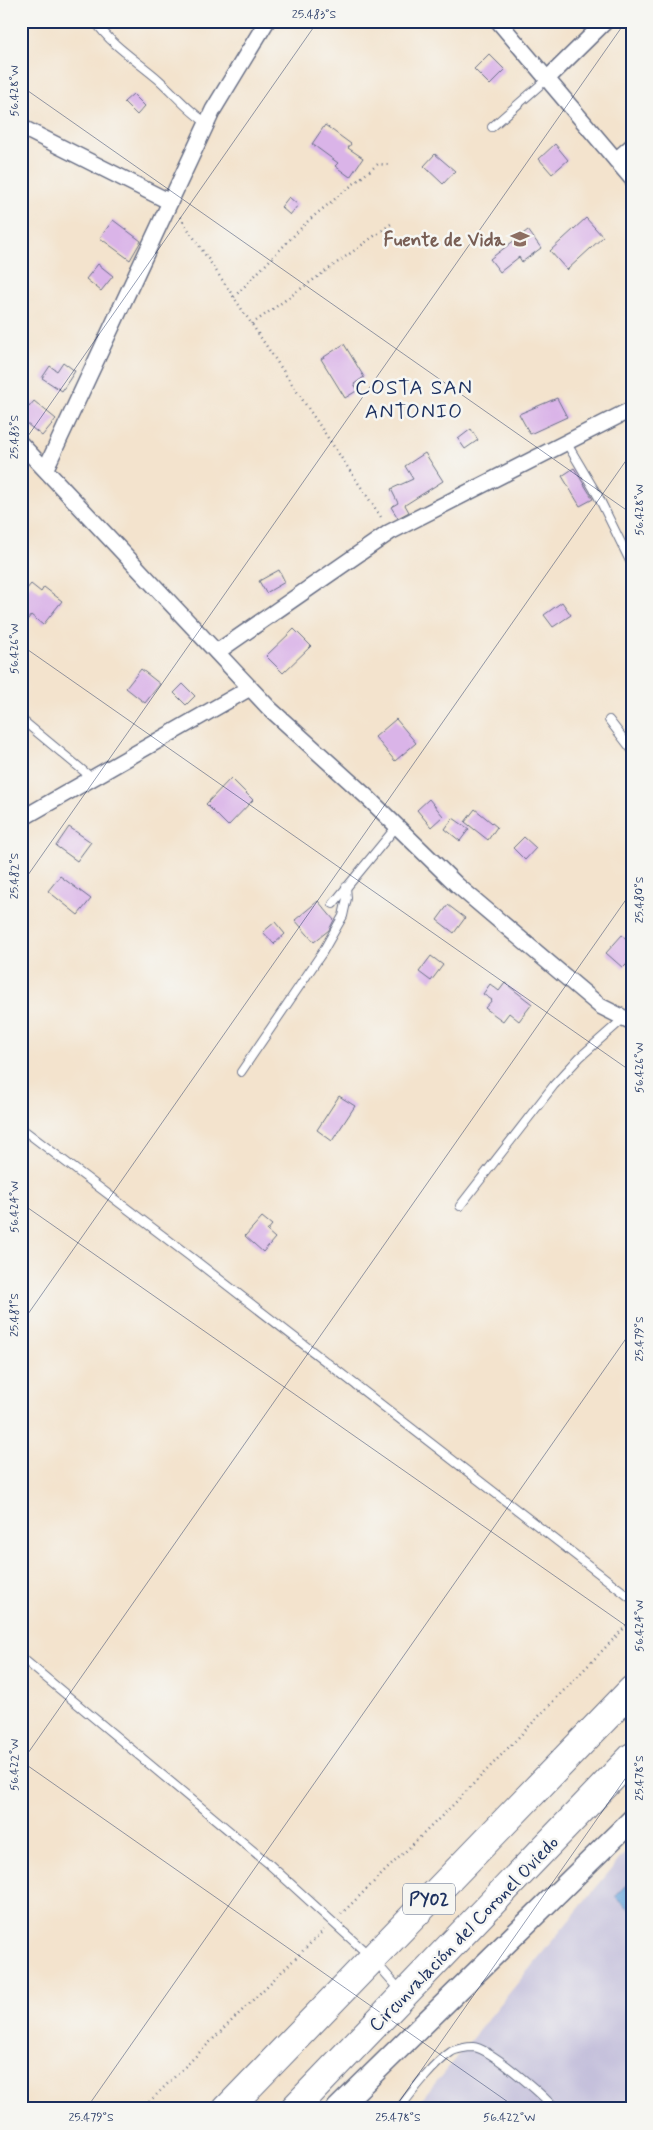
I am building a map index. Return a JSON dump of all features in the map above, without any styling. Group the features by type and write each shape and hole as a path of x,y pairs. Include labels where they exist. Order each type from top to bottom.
{"highway":[{"name":"PY02","path":"227,2109 632,1690"},
{"name":"Circunvalación del Coronel Oviedo","path":"294,2109 632,1757"}],"street":[{"path":"46,468 207,123 267,21"},
{"path":"498,21 632,179"},
{"path":"547,79 606,21"},
{"path":"21,127 170,202"},
{"path":"616,160 632,146"},
{"path":"217,652 390,532 632,409"},
{"path":"21,444 46,468 269,708 397,826 457,885 594,1001 629,1017"},
{"path":"21,819 250,688"},
{"path":"337,2109 632,1820"}],"lane":[{"path":"95,21 104,35 158,80 192,113 207,123"},
{"path":"492,126 547,79"},
{"path":"566,442 598,496 632,565"},
{"path":"21,718 92,778"},
{"path":"609,720 632,750"},
{"path":"333,904 397,826"},
{"path":"241,1072 322,953 344,916 347,898 346,887"},
{"path":"460,1206 554,1085 580,1057 629,1017"},
{"path":"21,1128 196,1260 632,1599"},
{"path":"21,1657 268,1864 372,1958 404,1994"},
{"path":"399,2109 415,2088 452,2051 474,2047 491,2055 545,2097 555,2109"}],"path":[{"path":"234,297 309,220 378,164 389,165"},
{"path":"170,202 390,532"},
{"path":"252,324 391,224"},
{"path":"142,2109 452,1806 632,1620"}],"shaded area":[{"path":"632,1844 632,2109 414,2109"}],"water":[{"path":"632,1880 632,1911 615,1897"}],"building":[{"path":"489,54 505,70 490,85 474,69"},
{"path":"133,94 145,106 137,115 124,102"},
{"path":"325,125 351,144 348,148 363,158 350,177 335,166 338,163 312,144"},
{"path":"555,144 568,160 552,174 539,159"},
{"path":"435,154 455,171 443,184 424,166"},
{"path":"289,197 298,205 290,215 281,207"},
{"path":"586,218 603,237 567,270 550,251"},
{"path":"113,220 141,241 130,260 100,238"},
{"path":"528,230 541,248 522,262 519,257 500,272 490,259"},
{"path":"98,264 113,276 101,291 86,279"},
{"path":"344,344 364,377 354,384 358,390 345,398 321,359"},
{"path":"63,362 75,371 62,391 42,378 50,366 57,371"},
{"path":"557,398 567,417 530,434 519,414"},
{"path":"21,401 29,407 34,401 56,419 42,436 21,419"},
{"path":"471,429 478,440 465,449 458,439"},
{"path":"425,453 443,481 405,505 409,512 398,518 391,507 398,503 391,489 413,479 405,466"},
{"path":"574,468 593,499 580,506 562,476"},
{"path":"279,570 285,582 266,593 259,581"},
{"path":"31,584 41,592 44,587 62,601 43,625 31,615 21,628 21,596"},
{"path":"562,602 571,615 553,627 544,615"},
{"path":"294,629 311,646 283,673 266,656"},
{"path":"141,669 160,684 145,703 126,688"},
{"path":"183,684 195,696 186,705 174,693"},
{"path":"396,719 416,743 395,761 375,737"},
{"path":"231,778 253,800 228,826 206,804"},
{"path":"429,799 443,816 431,827 417,810"},
{"path":"475,809 497,827 488,840 465,822"},
{"path":"453,818 469,829 460,841 445,829"},
{"path":"69,827 91,842 77,861 56,846"},
{"path":"524,837 536,848 525,860 513,848"},
{"path":"60,876 91,899 78,915 48,891"},
{"path":"318,901 334,920 329,930 314,942 295,920"},
{"path":"448,905 465,918 454,933 437,920"},
{"path":"275,922 285,934 274,944 263,932"},
{"path":"622,935 632,944 632,959 623,968 606,953"},
{"path":"431,956 443,965 431,981 419,972"},
{"path":"505,983 532,1004 519,1021 509,1013 503,1021 485,1008 492,1000 483,994 490,984 499,991"},
{"path":"339,1096 355,1106 332,1141 317,1130"},
{"path":"262,1217 272,1225 267,1231 275,1238 263,1252 245,1236"}],"place":[{"name":"Fuente de Vida","path":"520,239"}],"district":[{"name":"COSTA SAN ANTONIO","path":"414,399"}]}
